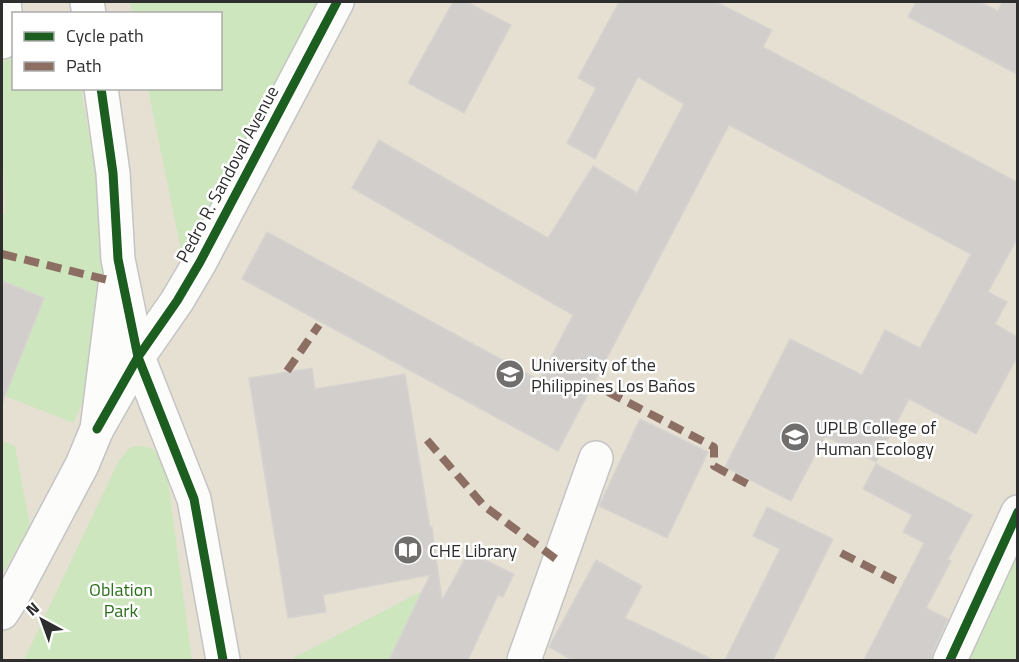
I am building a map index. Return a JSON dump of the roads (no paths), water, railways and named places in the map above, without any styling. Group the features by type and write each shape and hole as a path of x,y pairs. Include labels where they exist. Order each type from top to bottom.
{"street":[{"path":"2,42 7,30 4,2"},
{"name":"Pedro R. Sandoval Avenue","path":"97,429 138,357 177,301 200,262 337,2"},
{"path":"101,90 113,173 118,259 138,357 194,499 223,660"},
{"path":"2,614 82,465 97,429 118,259"},
{"path":"524,660 596,459"},
{"path":"950,660 1017,512"}],"place":[{"name":"University of the Philippines Los Baños","path":"510,374"},
{"name":"UPLB College of Human Ecology","path":"795,437"},
{"name":"CHE Library","path":"408,550"}],"park label":[{"name":"Oblation Park","path":"121,599"}]}
